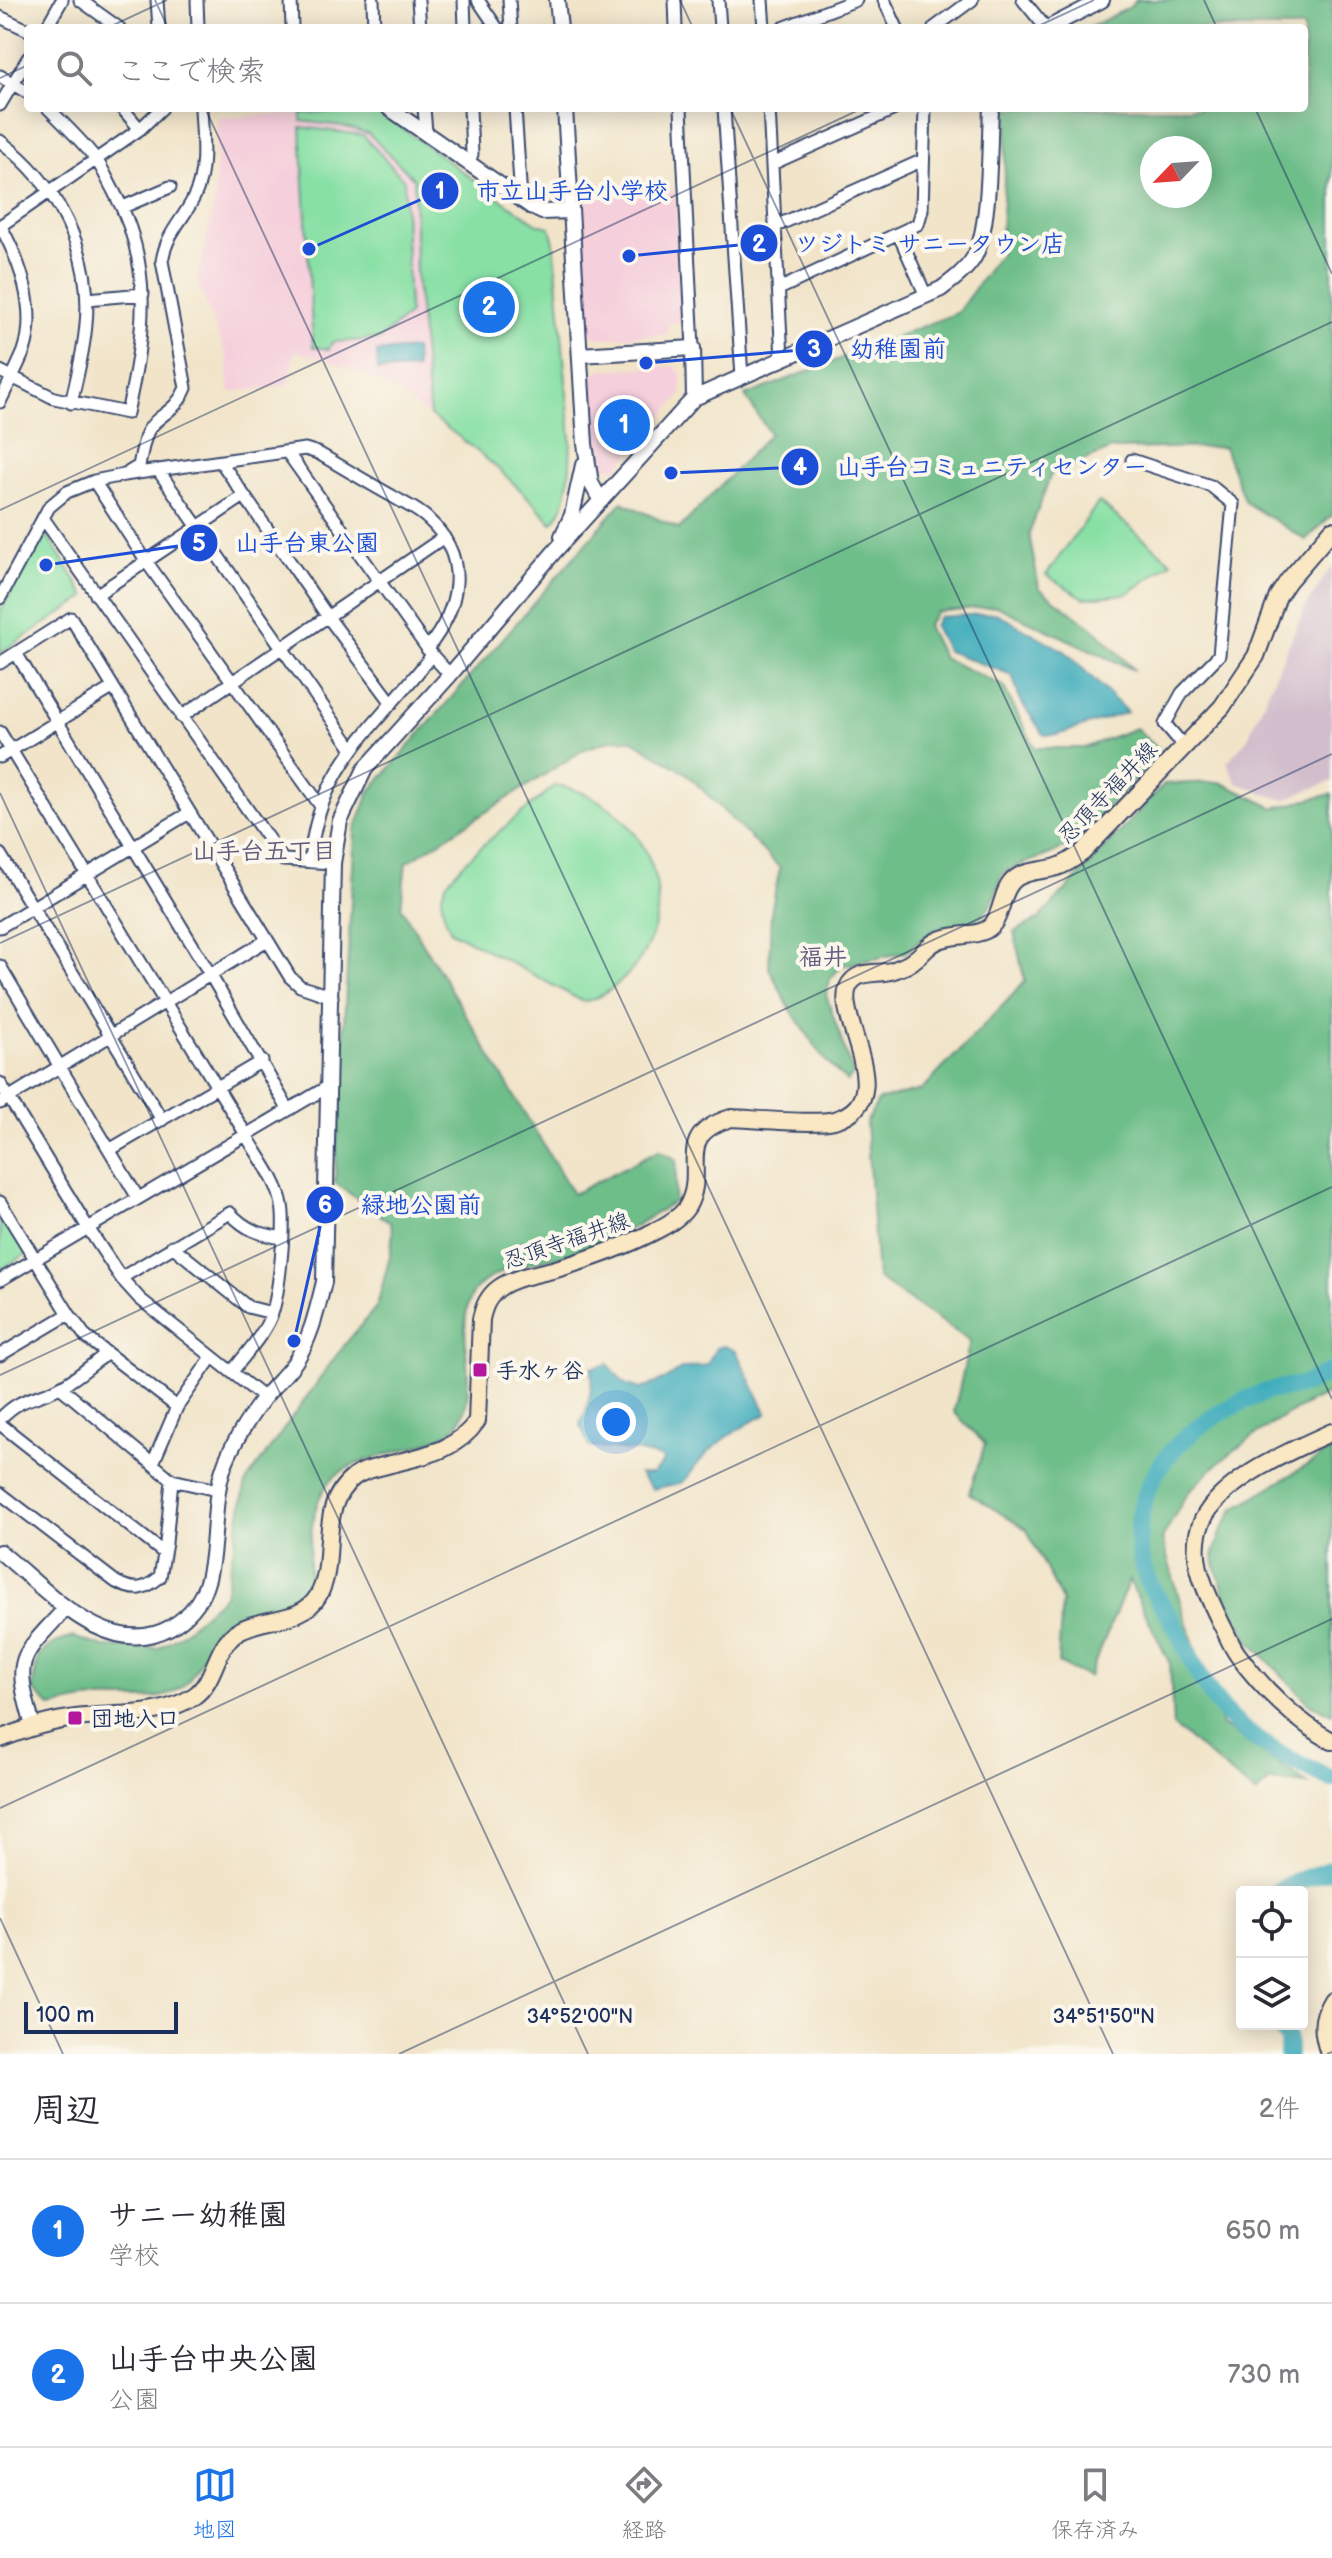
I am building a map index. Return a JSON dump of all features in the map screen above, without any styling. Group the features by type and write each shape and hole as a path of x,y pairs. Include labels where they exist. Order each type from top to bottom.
{"main road":[{"name":"忍頂寺福井線","path":"0,1739 33,1726 75,1718 151,1712 194,1696 206,1684 228,1640 236,1632 309,1608 325,1579 330,1517 343,1489 353,1478 367,1470 456,1444 477,1421 481,1319 491,1294 510,1282 603,1255 675,1219 686,1209 692,1195 696,1142 705,1129 717,1122 731,1118 833,1120 851,1112 861,1097 866,1077 847,1006 847,989 853,979 891,971 915,960 932,943 942,938 986,930 994,923 1014,879 1071,861 1222,707 1256,656 1278,596 1332,530"},
{"path":"1332,1432 1291,1451 1239,1481 1220,1496 1205,1515 1197,1538 1197,1559 1202,1585 1236,1653 1292,1712 1332,1741"},
{"path":"1329,2054 1323,2036 1323,2014 1332,2000"}],"street":[{"path":"48,24 62,0"},
{"path":"80,0 113,24"},
{"path":"157,0 159,24"},
{"path":"197,0 198,24"},
{"path":"291,0 292,24"},
{"path":"373,0 374,24"},
{"path":"418,0 420,24"},
{"path":"464,0 465,24"},
{"path":"478,0 494,24"},
{"path":"509,0 511,24"},
{"path":"557,0 560,24"},
{"path":"675,0 676,24"},
{"path":"718,0 720,24"},
{"path":"762,0 764,24"},
{"path":"793,24 856,0"},
{"path":"884,0 895,24"},
{"path":"939,24 972,0"},
{"path":"1023,0 1044,24"},
{"path":"1055,24 1102,0"},
{"path":"0,17 24,28"},
{"path":"0,105 24,65"},
{"path":"0,76 24,90"},
{"path":"0,371 54,398 127,413 143,329 140,267 123,207 97,160 52,112"},
{"path":"125,112 140,129"},
{"path":"0,402 25,348 29,318 25,286 13,249 0,226 140,129 158,112"},
{"path":"124,475 139,466 148,432 160,418 173,410 186,388 162,261 164,246 195,194 202,169 201,112"},
{"path":"395,112 542,212 570,211"},
{"path":"424,112 426,132"},
{"path":"469,163 472,154 470,112"},
{"path":"515,112 521,199"},
{"path":"565,112 585,444 591,483 601,501"},
{"path":"681,112 694,398"},
{"path":"724,112 742,377"},
{"path":"769,112 782,359"},
{"path":"772,164 888,112"},
{"path":"779,289 918,224 922,210 925,112"},
{"path":"0,1552 66,1608 111,1634 133,1637 159,1634 187,1617 202,1596 210,1570 217,1490 237,1437 264,1398 294,1364 312,1328 324,1282 333,863 340,821 365,769 555,551 694,398 926,296 960,275 974,257 984,234 991,112"},
{"path":"0,141 31,168 51,191 79,251 87,299 82,355 71,403"},
{"path":"776,226 923,160"},
{"path":"123,207 170,187"},
{"path":"899,235 926,296"},
{"path":"87,299 143,294"},
{"path":"580,355 693,348"},
{"path":"555,551 572,515 580,485 585,444"},
{"path":"0,598 49,507 67,492 94,481 124,475 305,449 318,453 427,517 444,537 456,560 456,595 429,652 392,703 352,748 320,805 310,862"},
{"path":"287,452 429,652 450,675"},
{"path":"1132,460 1211,486 1233,504 1219,655 1182,693 1165,724 1183,745"},
{"path":"221,462 328,617 392,703"},
{"path":"158,470 352,748"},
{"path":"94,481 146,561 320,805"},
{"path":"96,595 244,496"},
{"path":"43,518 283,860 333,863"},
{"path":"181,717 444,537"},
{"path":"0,663 71,618 290,977 300,986 332,997"},
{"path":"16,653 288,1109"},
{"path":"5,753 112,688"},
{"path":"0,732 5,753 89,874 274,1182 282,1204 282,1238 272,1313 259,1337 232,1372"},
{"path":"0,927 189,813"},
{"path":"0,854 162,1120"},
{"path":"5,1101 267,940"},
{"path":"0,966 138,1198"},
{"path":"111,1149 262,1061"},
{"path":"0,1083 5,1101 121,1278 140,1299 264,1398"},
{"path":"0,1280 329,1086"},
{"path":"2,1211 86,1337 177,1407"},
{"path":"121,1278 230,1213 255,1233 282,1238"},
{"path":"172,1246 248,1307 272,1313"},
{"path":"0,1355 69,1314"},
{"path":"106,1354 60,1387 29,1397 9,1410 0,1422 164,1553"},
{"path":"153,1463 177,1407 212,1357"},
{"path":"60,1387 172,1480 217,1490"},
{"path":"0,1493 116,1582 131,1590 146,1588 160,1577 172,1480"},
{"path":"33,1726 20,1672 23,1658 66,1608"}],"shaded area":[{"path":"301,113 302,121 368,133 414,179 416,276 430,416 379,382 326,359 294,351 289,385 230,392 226,355 197,281 215,199 217,118"},
{"path":"674,190 684,323 668,323 668,334 599,338 590,331 588,324 580,198"},
{"path":"671,366 681,374 682,394 618,467 598,467 593,455 593,374 601,370"},
{"path":"1332,566 1332,781 1283,800 1237,783 1227,762 1247,740 1305,608"}],"green space":[{"path":"1136,0 1332,0 1332,515 1306,540 1245,502 1224,447 1112,449 1051,474 1029,534 1039,588 1098,632 1134,670 996,606 936,612 927,626 943,658 1003,686 1035,748 1084,748 1136,728 1161,752 1079,838 1060,850 1002,874 993,901 983,916 964,925 934,930 906,952 841,966 830,979 826,995 853,1074 847,1082 825,1060 790,1009 769,968 771,912 780,868 687,774 633,740 614,739 585,749 406,863 401,907 573,1194 659,1150 677,1160 674,1202 600,1245 506,1270 480,1285 470,1298 466,1315 468,1393 465,1410 457,1425 434,1440 347,1468 327,1484 314,1515 308,1584 294,1601 224,1628 215,1636 191,1676 173,1692 153,1698 93,1699 51,1707 32,1689 39,1654 55,1643 73,1637 104,1647 158,1648 180,1635 225,1595 246,1482 341,1349 377,1306 390,1256 391,1223 335,1183 355,830 370,791 622,502 679,529 770,434 745,396 957,313 1000,254 1008,112 1308,112 1308,24 1097,24 1130,7"},
{"path":"373,112 392,121 538,224 550,227 554,243 571,439 566,496 552,523 494,466 430,416 416,276 414,179 368,133 301,121 301,113"},
{"path":"301,127 363,135 404,180 409,314 380,339 332,342 329,349 313,347"},
{"path":"1099,502 1172,562 1127,594 1084,598 1046,575"},
{"path":"45,532 86,597 0,653 0,612"},
{"path":"1220,782 1274,808 1332,794 1332,1392 1276,1422 1219,1463 1190,1491 1162,1539 1222,1725 1308,1784 1270,1781 1256,1794 1173,1726 1170,1664 1129,1580 1089,1677 1058,1663 1062,1601 1027,1530 969,1493 985,1444 954,1412 970,1341 877,1278 866,1122 879,1100 922,1090 1025,982 1014,932 1039,919 1164,784"},
{"path":"556,785 589,796 616,813 637,837 651,864 657,894 655,925 643,955 620,982 587,1001 451,931 442,905 444,888 462,865"},
{"path":"7,1217 28,1253 0,1270 0,1221"},
{"path":"1332,1450 1332,1714 1311,1705 1251,1643 1226,1599 1213,1557 1222,1530 1234,1509"}],"water":[{"path":"415,349 416,369 378,371 377,352"},
{"path":"996,613 1066,652 1127,712 1057,735 1044,735 1021,702 1012,675 947,651 934,626 939,617"},
{"path":"724,1346 736,1351 767,1414 722,1441 706,1454 683,1482 653,1489 639,1474 652,1474 662,1464 663,1458 640,1452 589,1447 580,1423 590,1396 591,1368 608,1364 625,1384 641,1389 681,1369 707,1365 716,1348"}],"waterway":[{"path":"1332,1371 1305,1384 1268,1391 1251,1398 1216,1415 1195,1430 1176,1447 1154,1476 1141,1510 1139,1528 1142,1564 1148,1581 1215,1699 1233,1720 1255,1738 1293,1761 1332,1779"},
{"path":"1288,1886 1332,1869"},
{"path":"1282,2030 1288,2040 1288,2054"}],"place":[{"name":"市立山手台小学校","path":"309,249"},
{"name":"ツジトミ サニータウン店","path":"629,256"},
{"name":"山手台中央公園","path":"489,307"},
{"name":"幼稚園前","path":"646,363"},
{"name":"サニー幼稚園","path":"624,425"},
{"name":"山手台コミュニティセンター","path":"671,473"},
{"name":"山手台東公園","path":"46,565"},
{"name":"緑地公園前","path":"294,1341"},
{"name":"手水ヶ谷","path":"480,1370"},
{"name":"団地入口","path":"75,1718"}],"district":[{"name":"山手台五丁目","path":"264,851"},
{"name":"福井","path":"823,957"}]}
